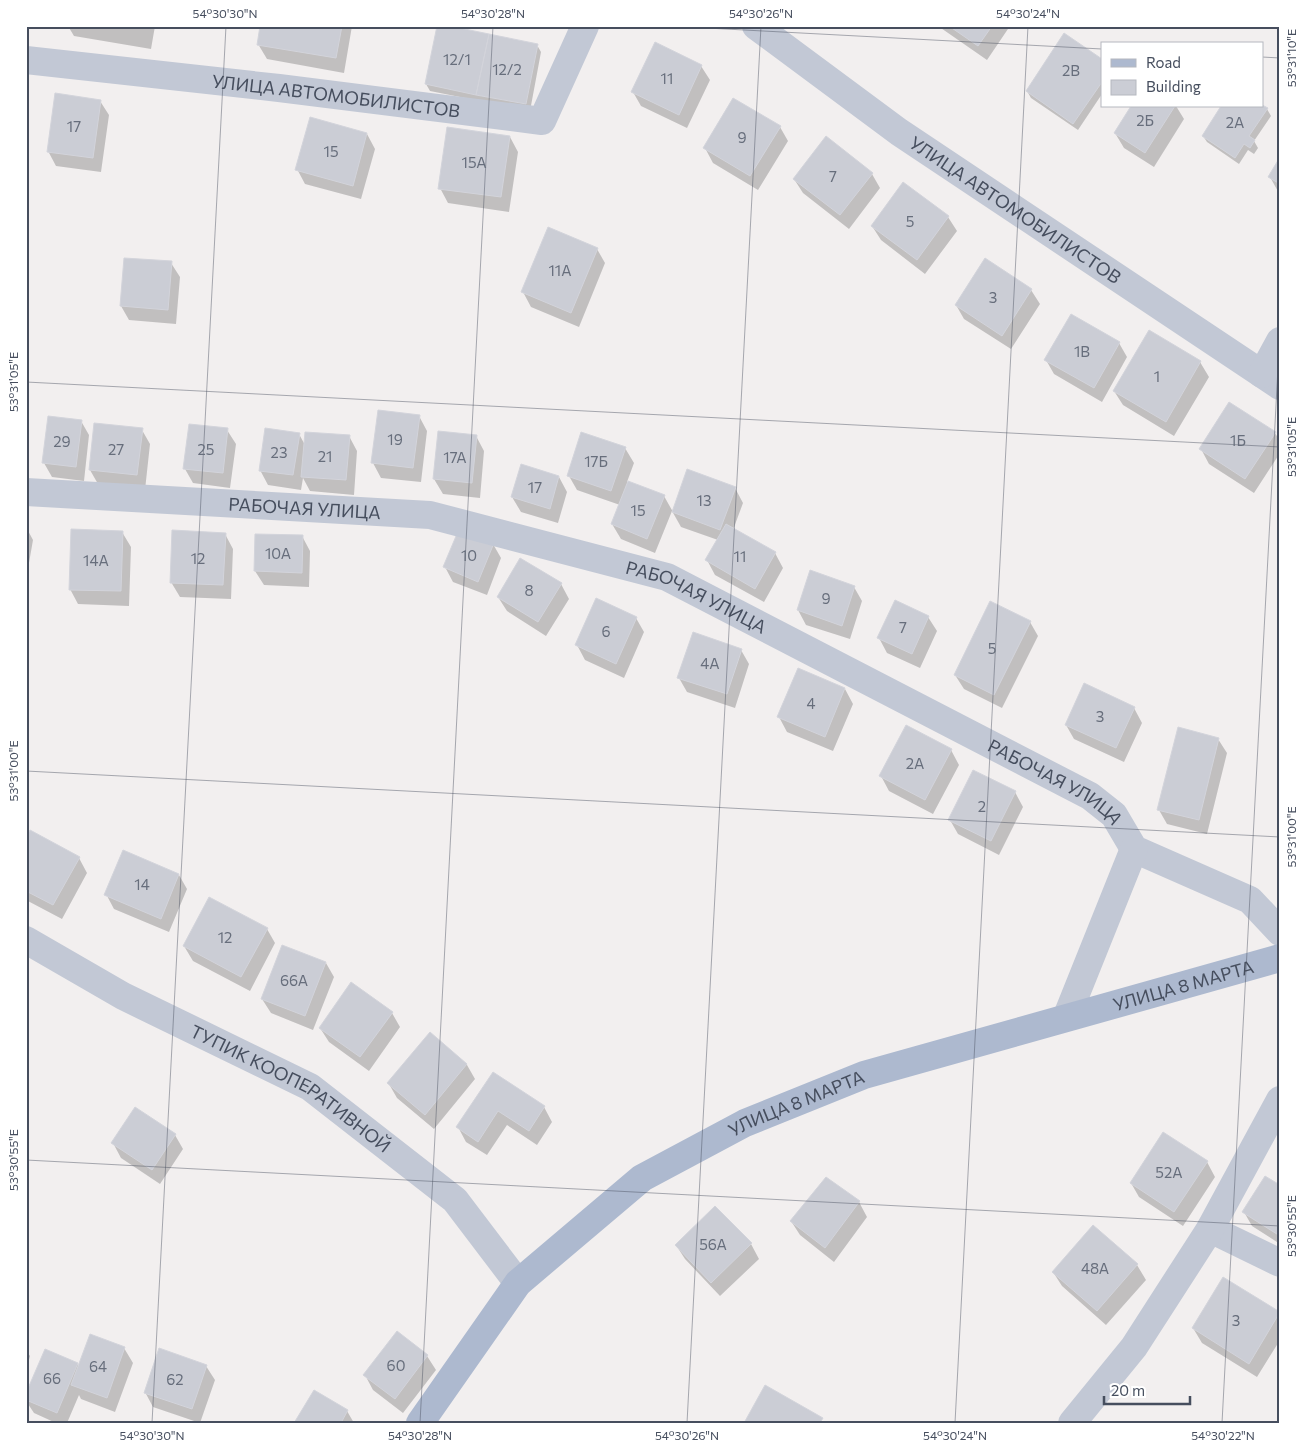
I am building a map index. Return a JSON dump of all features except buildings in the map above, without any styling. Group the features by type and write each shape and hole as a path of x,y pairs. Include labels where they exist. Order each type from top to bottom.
{"main road":[{"name":"УЛИЦА 8 МАРТА","path":"420,1423 518,1283 642,1178 745,1123 864,1075 1067,1016 1280,958"}],"street":[{"name":"УЛИЦА АВТОМОБИЛИСТОВ","path":"26,60 542,121 586,26"},
{"name":"УЛИЦА АВТОМОБИЛИСТОВ","path":"756,26 899,132 1271,380"},
{"path":"1271,380 1280,341"},
{"name":"РАБОЧАЯ УЛИЦА","path":"26,492 430,515 667,577 1090,796 1114,815 1134,849"},
{"path":"1067,1016 1134,849 1250,900 1280,932"},
{"name":"ТУПИК КООПЕРАТИВНОЙ","path":"26,940 123,996 310,1087 455,1200 518,1283"},
{"path":"1072,1423 1134,1347 1210,1229 1280,1100"},
{"path":"1210,1229 1280,1262"}]}
